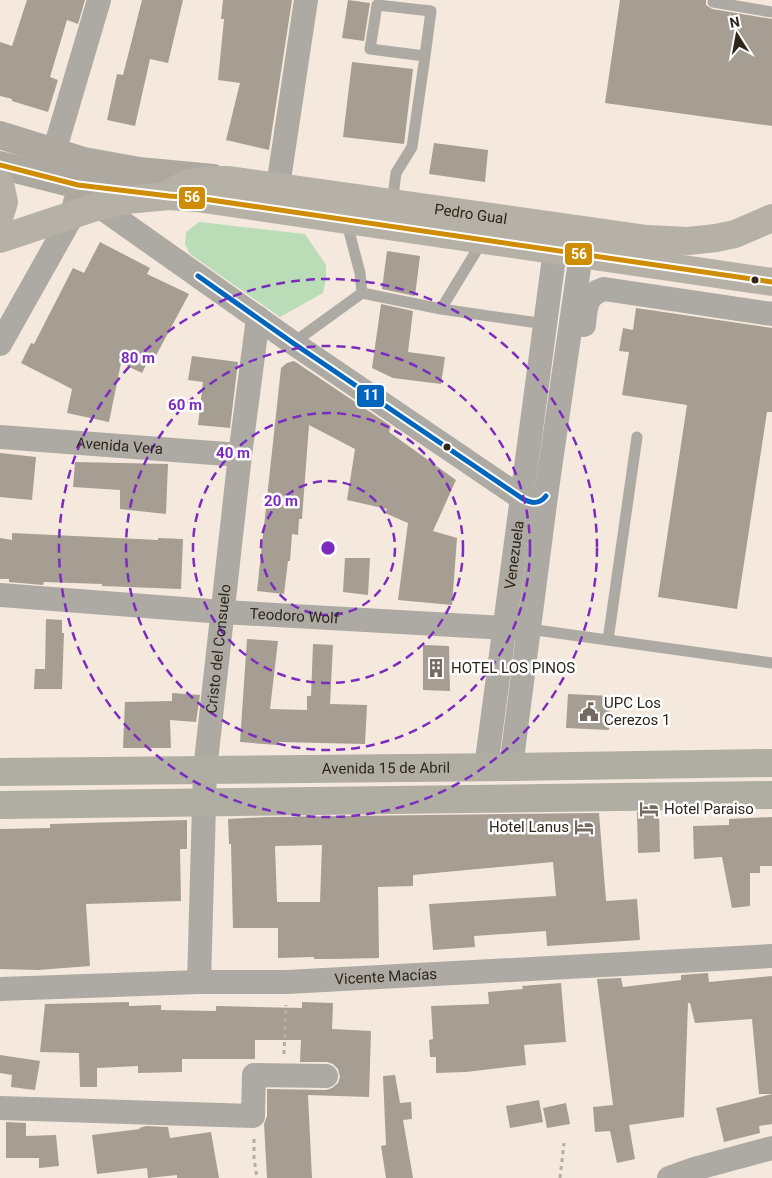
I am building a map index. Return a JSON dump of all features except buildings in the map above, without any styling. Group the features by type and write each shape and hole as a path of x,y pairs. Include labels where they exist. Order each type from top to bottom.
{"highway":[{"name":"Pedro Gual","path":"169,196 176,190 190,184 208,180 229,180 276,198 570,241 647,239 688,241 716,238 735,234 772,218"},
{"path":"0,184 4,202 0,215"},
{"path":"0,239 99,206 126,200 169,196 276,198 346,220 390,214 483,240 570,241 772,282"}],"main road":[{"path":"0,135 54,152 81,173 139,171 229,180"},
{"path":"0,164 81,173 169,196"},
{"name":"Avenida 15 de Abril","path":"0,772 772,763"},
{"name":"Avenida 15 de Abril","path":"0,805 772,795"}],"street":[{"path":"54,152 98,0"},
{"path":"276,198 306,0"},
{"path":"81,173 99,206 293,343 523,499 537,503 546,496"},
{"path":"0,344 72,216 81,173"},
{"name":"Venezuela","path":"498,767 517,629 523,499 545,324 570,241"},
{"name":"Venezuela","path":"517,629 532,602 546,496 570,241"},
{"path":"532,602 546,584 585,314 590,296 604,289 772,314"},
{"name":"Cristo del Consuelo","path":"199,982 205,770 240,455 258,318"},
{"name":"Avenida Vera","path":"0,436 240,455"},
{"name":"Teodoro Wolf","path":"0,595 223,612 517,629"},
{"name":"Vicente Macías","path":"0,989 199,982 287,982 772,956"},
{"path":"0,1108 253,1116 254,1075 326,1076"},
{"path":"669,1178 772,1148"}],"lane":[{"path":"713,2 772,12"},
{"path":"390,214 396,173 412,147 425,56 430,11 376,5 370,49 425,56"},
{"path":"346,220 360,273 362,293"},
{"path":"441,309 483,240"},
{"path":"293,343 362,293 441,309 545,324"},
{"path":"608,640 637,437"},
{"path":"517,629 772,662"}],"path":[{"path":"284,1075 287,982"},
{"path":"253,1116 254,1158 257,1178"},
{"path":"560,1178 564,1143"}],"green space":[{"path":"199,222 305,234 326,265 323,293 280,317 190,254 185,244 186,232"}],"transit line":[{"name":"56","path":"0,165 78,185 197,198 772,282"},
{"name":"11","path":"198,276 523,499 535,502 541,501 546,496"}],"place":[{"name":"HOTEL LOS PINOS","path":"436,668"},
{"name":"UPC Los Cerezos 1","path":"589,712"},
{"name":"Hotel Paraiso","path":"649,809"},
{"name":"Hotel Lanus","path":"584,827"}]}
